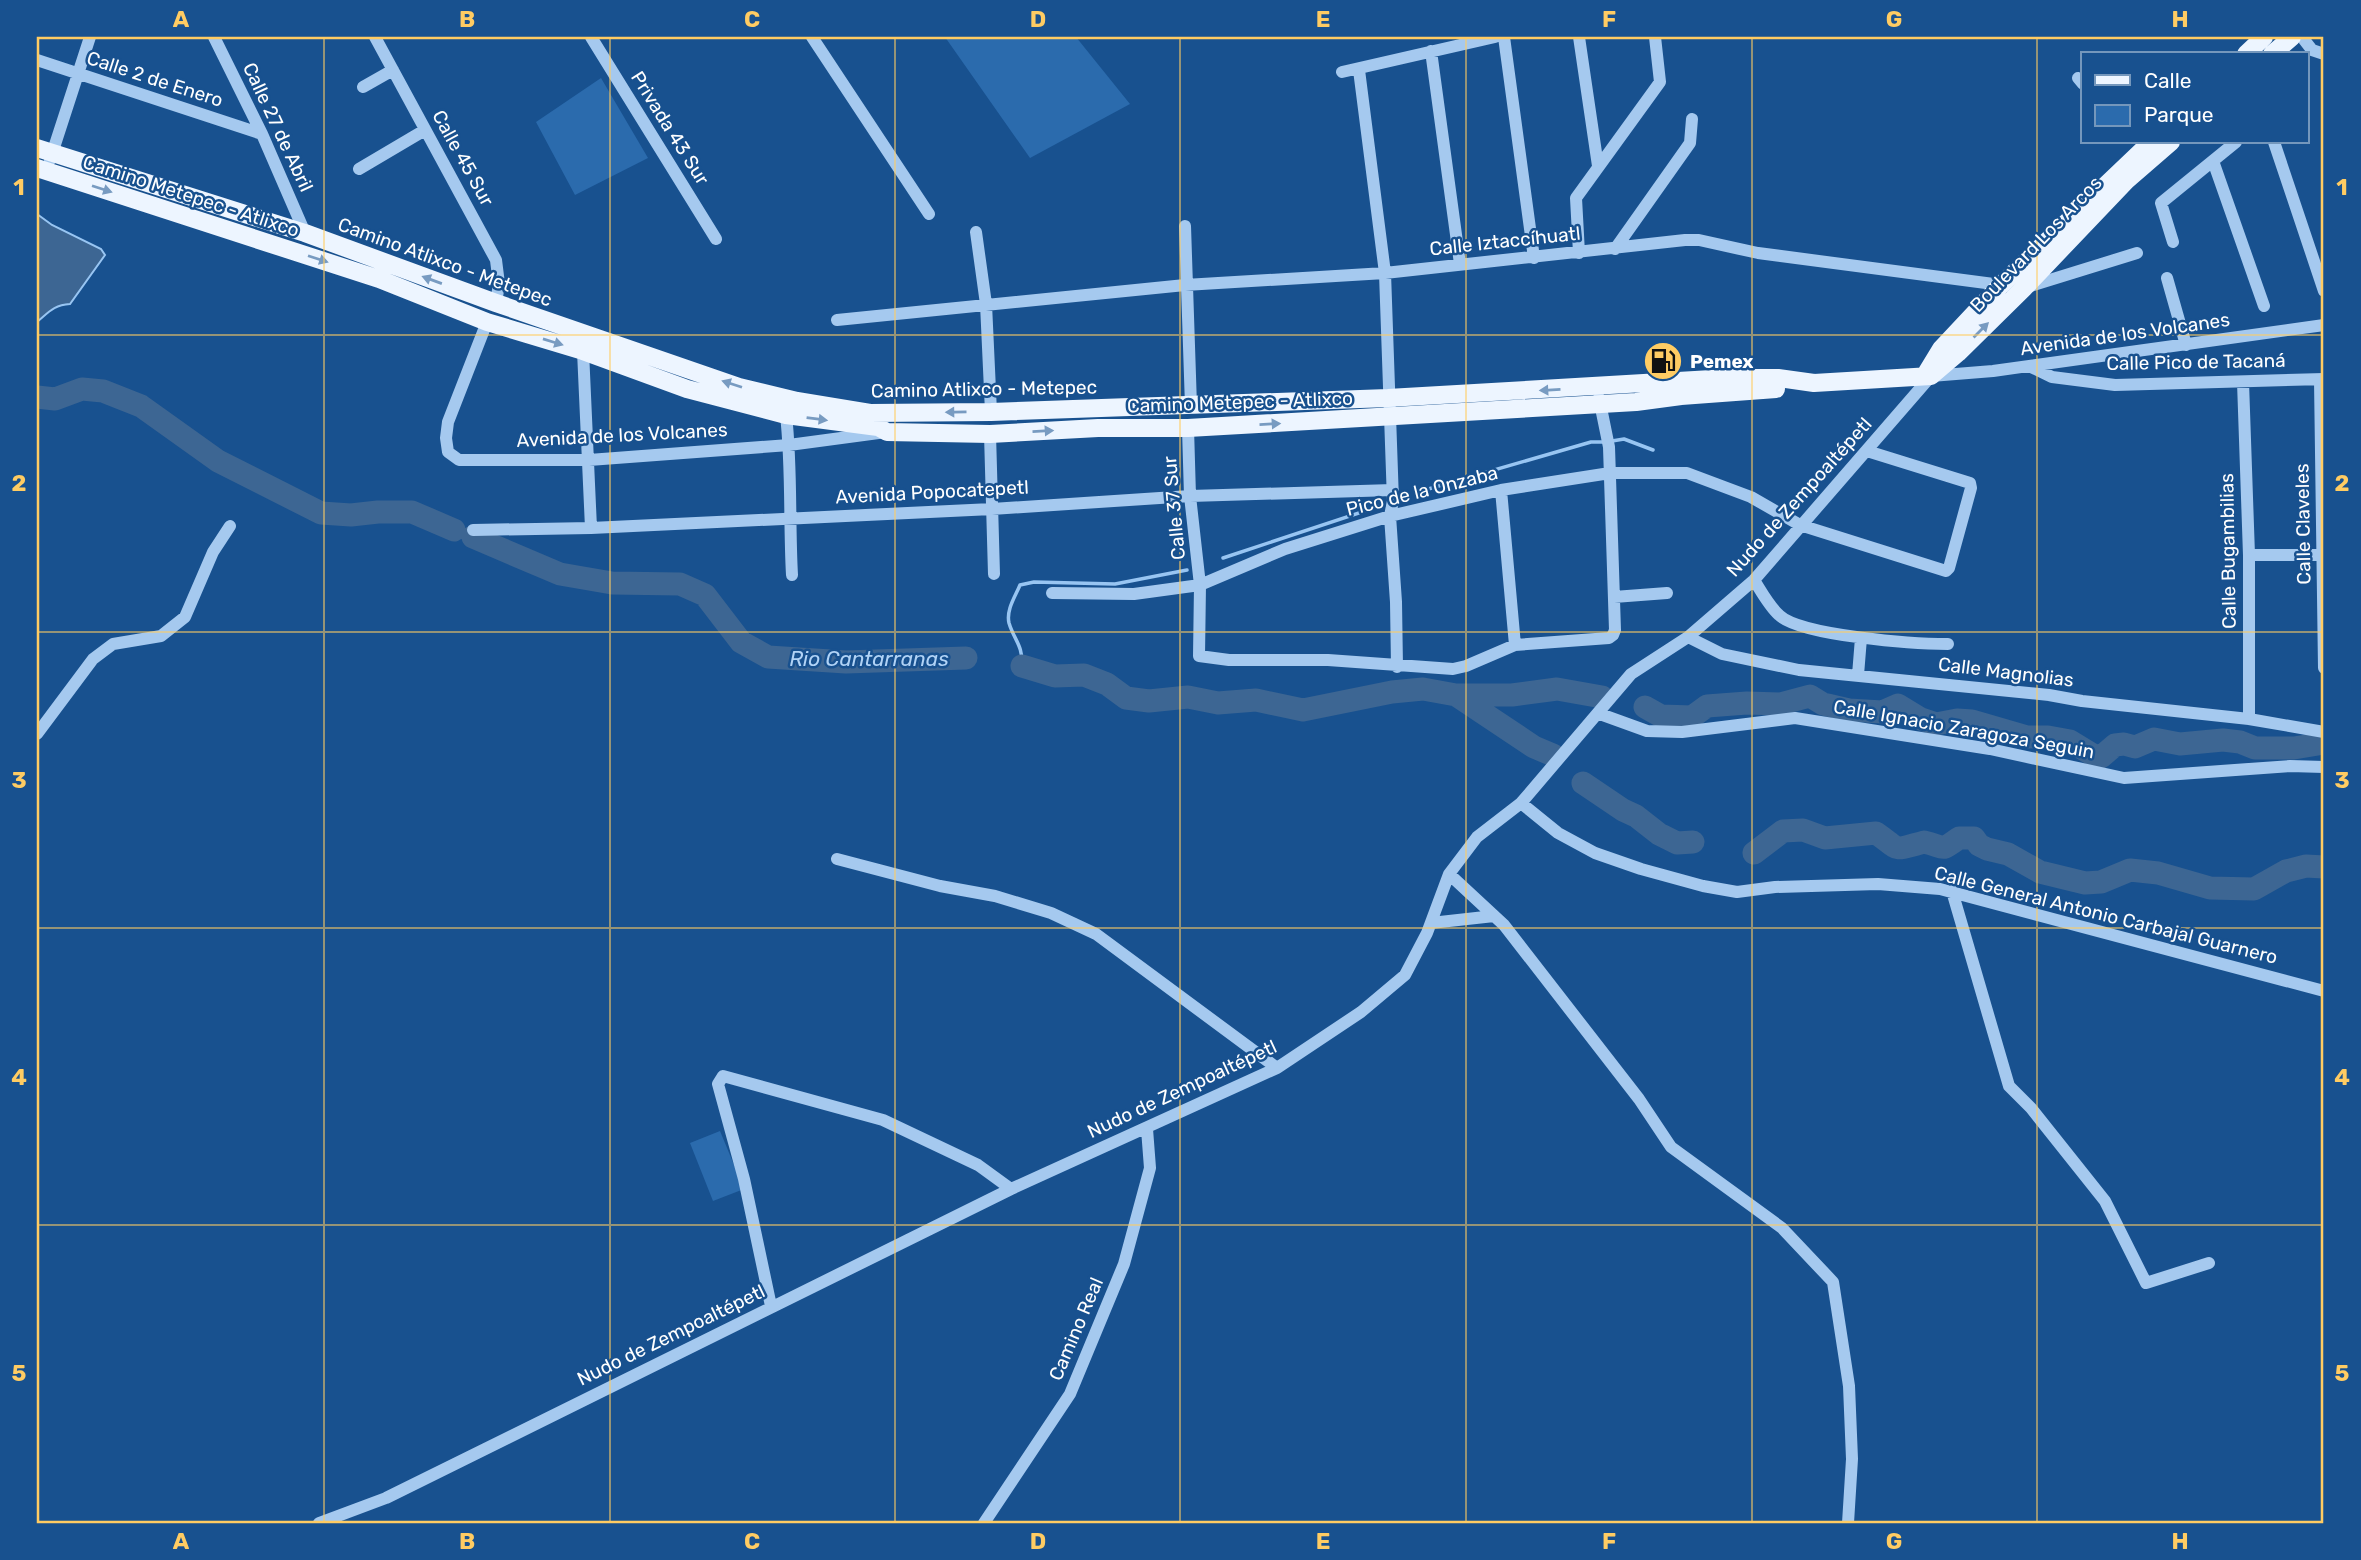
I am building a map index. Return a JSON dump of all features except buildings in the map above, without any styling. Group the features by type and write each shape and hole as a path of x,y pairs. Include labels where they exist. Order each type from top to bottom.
{"main road":[{"path":"2248,52 2264,37"},
{"path":"2274,52 2292,37"},
{"name":"Boulevard Los Arcos","path":"1927,378 1941,349 2001,285 2145,144"},
{"name":"Boulevard Los Arcos","path":"1927,378 1958,353 2126,181 2169,144"},
{"name":"Camino Atlixco - Metepec","path":"45,150 305,233 739,387 797,401 870,413 991,412 1388,398 1599,396"},
{"name":"Camino Metepec - Atlixco","path":"42,169 379,279 485,326 583,351 687,388 786,415 878,427 887,432 990,434 1098,428 1188,428 1389,417 1599,396 1786,388 1814,383 1927,378"},
{"path":"189,217 196,197"}],"street":[{"path":"42,169 45,150 90,37"},
{"name":"Calle 27 de Abril","path":"214,37 262,134 305,233"},
{"name":"Calle 45 Sur","path":"375,37 496,261 499,284 496,303"},
{"name":"Privada 43 Sur","path":"591,37 716,239"},
{"path":"812,37 929,214"},
{"path":"1342,72 1495,37"},
{"path":"1504,37 1534,258"},
{"path":"1579,37 1598,166"},
{"path":"1579,253 1576,198 1660,82 1655,37"},
{"path":"2302,37 2312,50 2324,54"},
{"path":"1431,51 1460,264"},
{"name":"Calle 2 de Enero","path":"37,60 262,134"},
{"path":"363,87 393,70"},
{"path":"1359,70 1385,273 1393,490 1390,516 1397,667 1453,669 1515,645 1609,638 1614,635 1608,436 1599,396"},
{"path":"1615,249 1690,143 1692,120"},
{"path":"359,169 425,130"},
{"path":"2173,242 2161,203 2234,144"},
{"path":"2275,144 2324,291"},
{"path":"2213,161 2264,306"},
{"path":"1185,226 1191,406"},
{"path":"976,232 986,304 991,412"},
{"name":"Calle Iztaccíhuatl","path":"837,320 1185,285 1385,273 1699,240 1758,253 2024,288"},
{"path":"2024,288 2137,253"},
{"path":"2167,278 2186,345"},
{"name":"Avenida de los Volcanes","path":"485,326 447,422 448,453 459,460 589,460 789,445 887,432"},
{"name":"Avenida de los Volcanes","path":"1927,378 2324,326"},
{"path":"583,351 591,528"},
{"name":"Calle Pico de Tacaná","path":"2029,366 2052,377 2115,385 2322,380"},
{"name":"Nudo de Zempoaltépetl","path":"319,1523 386,1498 1011,1189 1278,1068 1361,1012 1405,975 1431,923 1449,874 1477,837 1521,803 1600,714 1631,674 1688,637 1754,580 1927,378"},
{"name":"Calle Claveles","path":"2322,380 2324,668"},
{"name":"Calle Bugambilias","path":"2243,382 2249,555 2249,719"},
{"path":"786,415 792,575"},
{"name":"Calle 37 Sur","path":"1188,428 1190,496 1200,585 1199,656 1229,660 1328,660 1397,667"},
{"path":"990,434 995,574"},
{"name":"Pico de la Onzaba","path":"1052,593 1134,594 1200,585 1285,549 1390,516 1501,490 1610,473 1687,473 1751,497 1800,525 1946,571 1971,488 1970,483 1867,451"},
{"name":"Avenida Popocatepetl","path":"473,530 591,528 992,509 1190,496 1393,490"},
{"path":"1501,490 1515,645"},
{"path":"37,734 93,659 113,644 161,636 185,617 214,552 230,526"},
{"path":"2249,555 2324,555"},
{"path":"1754,580 1779,615 1793,624 1861,638 1948,644"},
{"path":"1614,597 1667,593"},
{"name":"Calle Magnolias","path":"1688,637 1722,654 1799,670 2249,719 2324,732"},
{"path":"1858,675 1861,638"},
{"name":"Calle Ignacio Zaragoza Seguin","path":"1600,714 1647,731 1682,732 1795,718 1990,749 2124,778 2290,766 2324,767"},
{"name":"Calle General Antonio Carbajal Guarnero","path":"1521,803 1558,833 1595,853 1703,886 1737,892 1775,887 1878,884 1952,891 2324,991"},
{"path":"837,859 940,886 995,896 1051,913 1096,934 1278,1068"},
{"path":"1449,874 1504,925 1639,1099 1671,1147 1782,1228 1833,1282 1849,1385 1853,1459 1848,1523"},
{"path":"1952,891 2009,1086 2031,1108 2105,1201 2146,1283 2210,1263"},
{"path":"1431,923 1494,916"},
{"path":"771,1306 744,1179 718,1084 723,1076 883,1120 978,1165 1011,1189"},
{"name":"Camino Real","path":"984,1523 1070,1394 1120,1276 1150,1168 1147,1129"}],"green space":[{"path":"945,37 1076,37 1130,104 1030,158"},
{"path":"601,78 648,158 575,195 536,122"},
{"path":"720,1131 744,1189 713,1201 690,1143"}],"shaded area":[{"path":"37,214 52,225 101,249 105,255 70,304 56,307 37,322"}],"waterway":[{"name":"Rio Cantarranas","path":"37,397 55,399 82,389 103,391 141,406 218,461 321,513 351,515 412,512 454,530"},
{"path":"1612,441 1624,439 1653,450"},
{"path":"1418,492 1591,442 1603,442"},
{"path":"1223,558 1380,506"},
{"name":"Rio Cantarranas","path":"473,537 560,574 612,583 680,584 705,595 741,642 768,657 846,662 966,658"},
{"path":"1022,666 1020,648 1008,618 1020,585 1034,582 1115,584 1187,570"},
{"name":"Rio Cantarranas","path":"1022,666 1055,676 1084,675 1107,684 1126,698 1149,701 1188,697 1218,703 1256,700 1303,710 1392,692 1423,689 1456,695 1534,747 1553,755"},
{"name":"Rio Cantarranas","path":"1456,695 1512,695 1557,689 1602,697"},
{"name":"Rio Cantarranas","path":"1645,707 1661,716 1692,717 1707,706 1780,704 1810,696 1823,704 1849,710 1882,712 1898,705 1921,719 1936,724 1957,720 1972,721 2027,737 2070,741 2101,757 2115,745 2135,747 2154,739 2180,744 2223,740 2240,742 2255,748 2294,748 2324,743"},
{"name":"Rio Cantarranas","path":"1583,783 1636,816 1659,834 1677,843 1693,842"},
{"name":"Rio Cantarranas","path":"1754,853 1783,831 1803,830 1825,838 1876,833 1897,848 1924,842 1945,847 1959,838 1974,838 1979,845 2008,854 2040,872 2085,883 2101,882 2130,870 2158,873 2210,888 2254,889 2286,871 2306,866 2324,867"}],"place":[{"name":"Pemex","path":"1663,361"}]}
